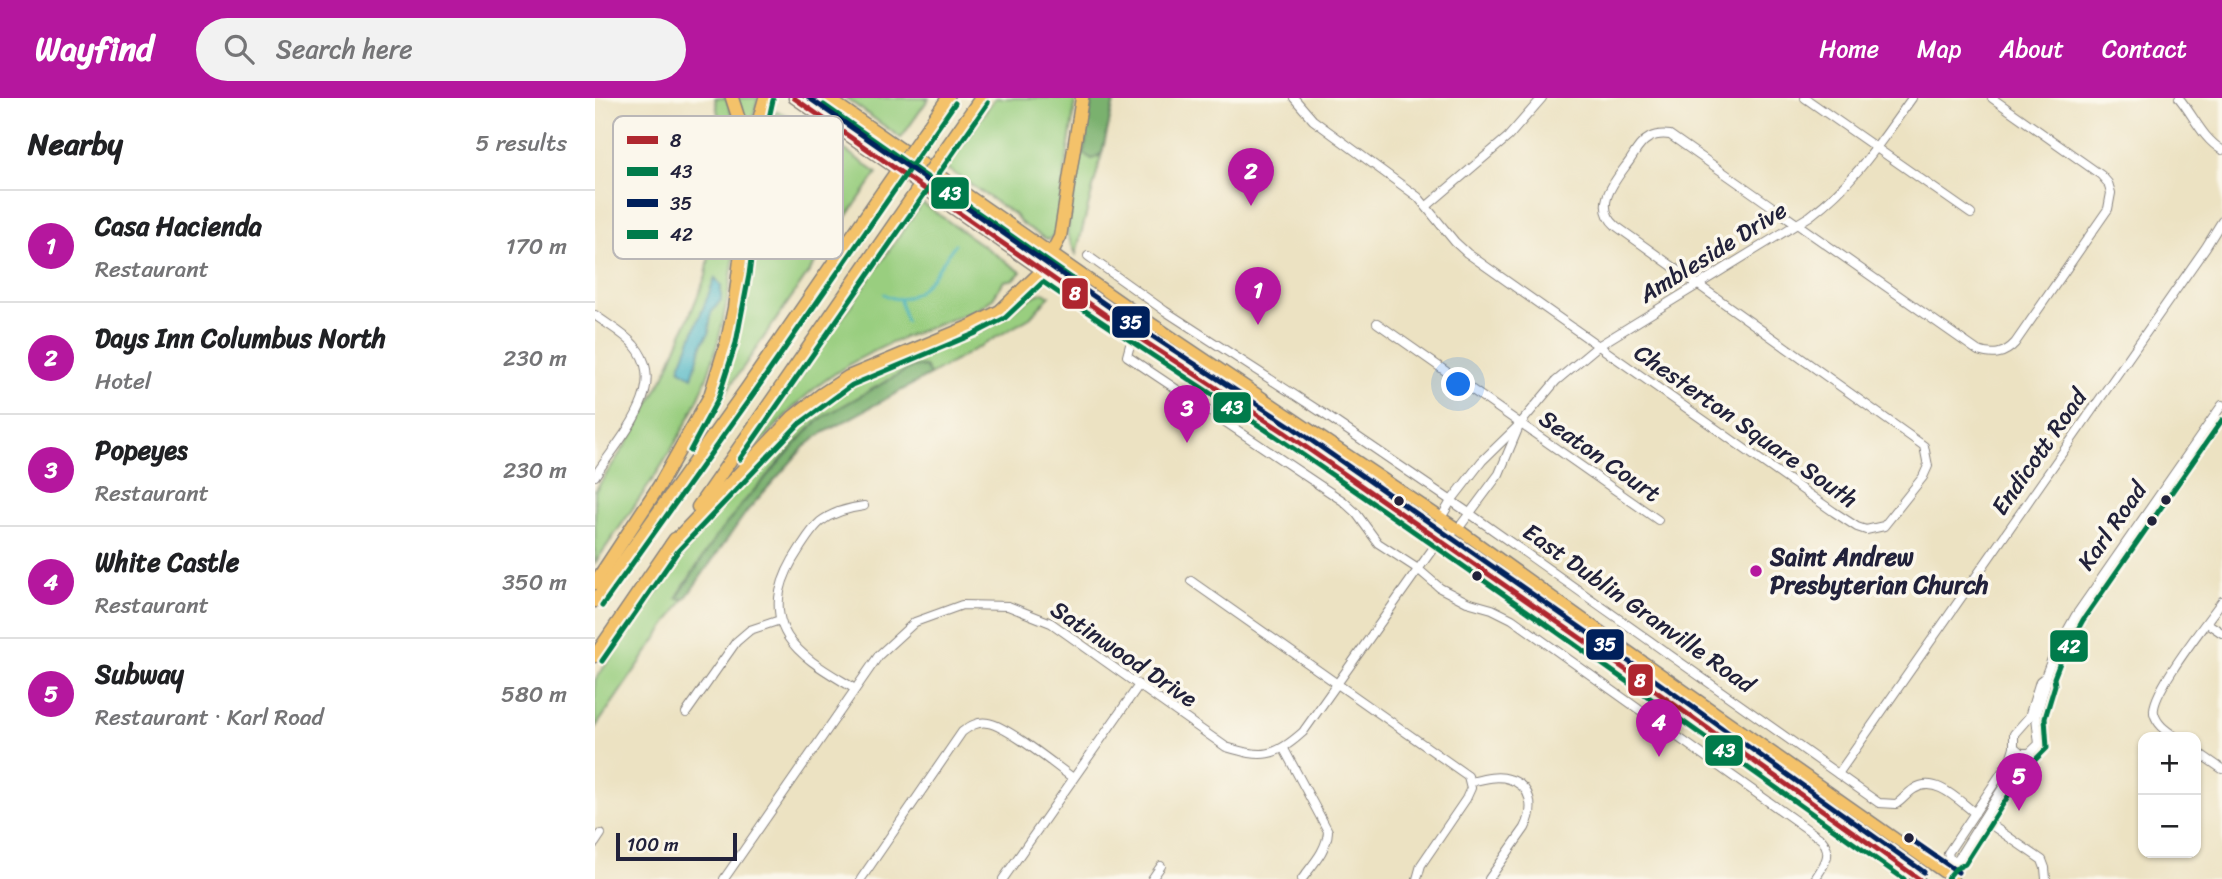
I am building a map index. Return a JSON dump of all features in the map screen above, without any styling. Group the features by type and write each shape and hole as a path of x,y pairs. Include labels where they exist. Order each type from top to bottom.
{"highway":[{"path":"732,98 738,116"},
{"path":"759,116 765,98"},
{"path":"843,249 949,98"},
{"path":"595,656 981,98"},
{"path":"671,545 758,452 793,417 822,394 848,377 971,326 1000,311 1042,271 1060,237 1082,98"},
{"path":"595,583 659,485 711,396 727,341 740,259"},
{"path":"595,601 836,259"}],"main road":[{"path":"793,98 819,116"},
{"name":"East Dublin Granville Road","path":"829,98 1458,529 1939,875 1953,879"},
{"path":"843,133 1133,334 1284,432 1919,879"}],"street":[{"name":"Chesterton Square South","path":"1294,98 1313,120 1398,180 1427,206 1455,243 1467,253 1857,527 1875,530 1884,526 1923,477 1928,466 1924,446 1697,284"},
{"path":"1427,206 1508,137 1542,98"},
{"path":"1805,98 1971,214"},
{"name":"Ambleside Drive","path":"1439,540 1441,518 1451,501 1482,461 1520,424 1556,381 1598,345 1809,216 1841,191 1912,98"},
{"path":"1697,284 1616,226 1606,212 1605,201 1609,190 1642,143 1659,134 1671,135 1679,140 1978,351 1989,355 2009,350 2108,209 2111,193 2108,183 2101,175 1992,98"},
{"path":"2179,98 2207,139 2222,150"},
{"name":"Endicott Road","path":"1838,774 2222,221"},
{"name":"East Dublin Granville Road","path":"1088,256 1469,513 1646,641 1886,805 1896,804 1911,790 1920,786 1931,785 1942,789 1975,813"},
{"path":"595,315 635,346 645,362 648,386 640,408 595,476"},
{"name":"Seaton Court","path":"1377,323 1658,520"},
{"path":"1133,334 1127,356 1343,501 1356,513 1378,543 1453,595 1512,619 1821,839 1828,848 1828,855 1815,879"},
{"path":"1271,403 1280,387"},
{"name":"Karl Road","path":"2037,731 2036,717 2046,683 2045,677 2053,656 2076,615 2222,405"},
{"name":"Ambleside Drive","path":"1439,540 1458,529 1499,474 1520,424"},
{"path":"855,689 799,650 780,620 778,601 782,580 818,523 839,511 864,506"},
{"path":"1302,879 1327,842 1328,831 1284,749 1303,732 1439,540"},
{"path":"1191,581 1463,770 1471,782 1471,788 1421,865 1417,879"},
{"path":"2169,732 2159,724 2154,714 2157,695 2222,601"},
{"name":"Satinwood Drive","path":"724,879 879,655 915,622 961,605 1008,606 1051,623 1227,747 1255,755 1284,749"},
{"path":"686,713 736,642 750,630 780,620"},
{"path":"2207,622 2222,633"},
{"name":"Karl Road","path":"2022,727 2029,717 2040,681 2045,677"},
{"path":"1003,879 1139,685"},
{"path":"861,879 963,732 979,723 998,726 1073,778"},
{"path":"1939,875 1950,861 1958,859 2017,765 2039,744 2037,731 2029,726 2022,727 2014,734 2010,760 1948,853 1950,861"},
{"path":"2014,747 2021,753 2030,753"},
{"path":"2201,754 2222,769"},
{"path":"1471,782 1493,777 1508,778 1521,785 1529,794 1532,806 1525,828 1489,879"},
{"path":"1984,820 2042,860 2046,879"},
{"path":"595,843 601,834"},
{"path":"1151,879 1161,866"}],"green space":[{"path":"715,98 726,98 732,116 718,116"},
{"path":"737,98 758,98 754,116 744,116"},
{"path":"846,98 929,98 901,138"},
{"path":"995,98 1076,98 1056,231 1050,239 1021,223 1015,215 946,168"},
{"path":"1089,98 1092,98 1084,154 1098,157 1102,153 1076,254 1067,234"},
{"path":"1092,98 1115,98 1102,153 1092,159 1084,154"},
{"path":"776,112 789,116 771,116"},
{"path":"843,148 877,173 843,222"},
{"path":"922,203 1021,272 1014,279 1004,281 992,299 977,310 900,339 844,367 805,397 747,458 745,457"},
{"path":"709,259 734,259 720,332 702,391 683,430 659,469 595,563 595,491 632,435 665,375 706,276"},
{"path":"747,259 818,259 698,433 716,394 732,345"},
{"path":"1044,292 1050,296 1028,319 930,375 925,367 913,366 825,416 811,427 716,537 678,595 677,598 684,599 595,728 595,680 689,547 788,432 811,411 851,384 879,370 984,330 1030,298"},
{"path":"914,366 925,367 930,375 821,434 804,447 747,511 685,599 677,598 716,537 811,427 825,416"}],"water":[{"path":"715,278 721,285 721,300 711,313 709,333 703,342 692,377 679,369"}],"waterway":[{"path":"884,294 906,298 916,293 934,275 955,244"},
{"path":"900,301 906,321"}],"transit line":[{"name":"8","path":"794,98 820,116"},
{"name":"35","path":"809,98 835,116"},
{"name":"43","path":"769,116 773,100"},
{"name":"43","path":"602,606 955,103"},
{"name":"43","path":"740,459 988,103"},
{"name":"43","path":"824,105 840,116"},
{"name":"43","path":"843,118 1076,281"},
{"name":"35","path":"843,122 1138,327 1289,425 1607,646 1924,872"},
{"name":"8","path":"843,132 1133,334 1284,432 1602,653 1919,879"},
{"name":"43","path":"690,451 718,399 736,343 751,259"},
{"name":"43","path":"602,661 678,551 799,424 852,385 974,334 1005,318 1043,282 1360,494 1904,879"},
{"name":"42","path":"1947,879 1955,869 1965,864 2024,771 2047,748 2045,718 2061,660 2083,620 2222,420"},
{"name":"35","path":"1909,838 1958,872"}],"place":[{"name":"Days Inn Columbus North","path":"1251,206"},
{"name":"Casa Hacienda","path":"1258,325"},
{"name":"Popeyes","path":"1187,443"},
{"name":"Saint Andrew Presbyterian Church","path":"1756,571"},
{"name":"White Castle","path":"1659,757"},
{"name":"Subway","path":"2019,811"}]}
